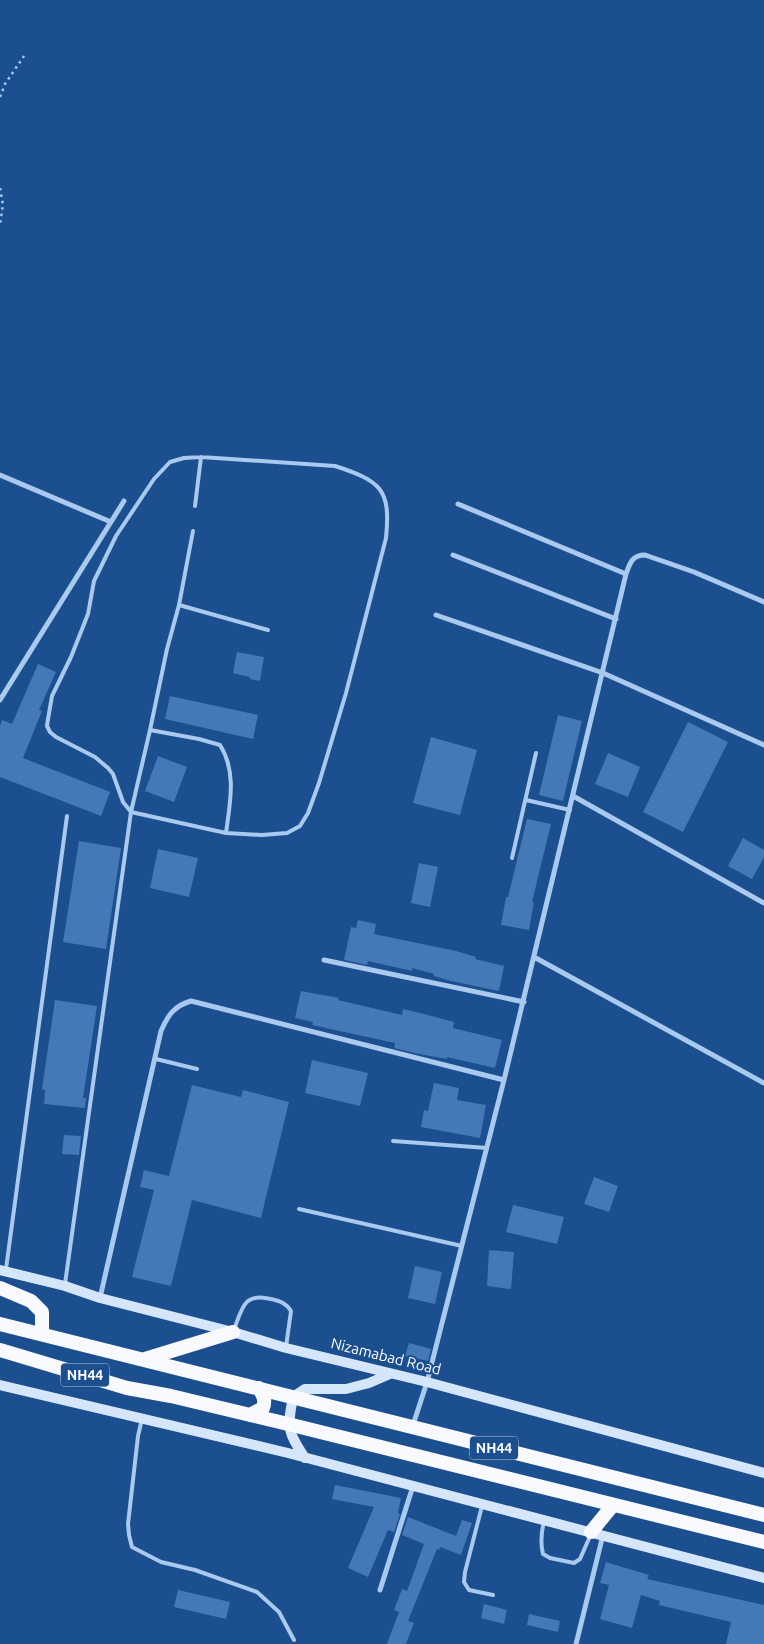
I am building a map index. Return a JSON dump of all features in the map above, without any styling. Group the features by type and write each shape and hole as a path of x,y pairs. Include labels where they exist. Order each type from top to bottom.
{"highway":[{"path":"0,1288 32,1301 42,1312 42,1334"},
{"name":"NH44","path":"0,1324 764,1515"},
{"path":"145,1360 233,1332"},
{"name":"NH44","path":"0,1350 127,1388 171,1396 288,1424 764,1542"},
{"path":"250,1415 263,1408 265,1403 259,1388"},
{"path":"597,1533 613,1505"}],"main road":[{"name":"Nizamabad Road","path":"3,1271 65,1286 100,1298 233,1332 286,1348 427,1382 764,1473"},
{"path":"305,1458 292,1439 288,1424 293,1397 305,1389 346,1389 369,1383 390,1374"},
{"path":"0,1385 413,1485 764,1578"}],"street":[{"path":"0,475 111,522"},
{"path":"0,700 124,501"},
{"path":"458,504 626,574"},
{"path":"453,554 616,619"},
{"path":"412,1428 427,1382 524,1002 583,748 631,560 638,555 645,555 694,572 764,602"},
{"path":"436,615 603,673 764,745"},
{"path":"573,796 764,903"},
{"path":"534,957 764,1083"},
{"path":"324,960 524,1002"},
{"path":"100,1298 161,1031 167,1016 175,1008 191,1001 504,1080"},
{"path":"380,1590 413,1485"},
{"path":"576,1644 597,1533"}],"lane":[{"path":"196,506 200,457"},
{"path":"200,457 335,466 352,472 378,486 385,497 388,516 386,538 346,693 319,784 308,813 300,826 287,833 262,835 226,833 131,812 123,802 113,774 108,768 95,757 56,737 47,726 52,696 71,657 88,614 94,581 116,536 154,479 170,462 184,458 200,457"},
{"path":"65,1286 131,812 167,649 179,605 193,531"},
{"path":"179,605 268,630"},
{"path":"150,730 220,745 228,757 230,772 231,796 226,833"},
{"path":"512,858 536,753"},
{"path":"526,800 570,810"},
{"path":"3,1271 67,816"},
{"path":"156,1059 197,1069"},
{"path":"393,1141 487,1148"},
{"path":"299,1209 462,1246"},
{"path":"233,1332 242,1309 248,1300 262,1296 282,1302 291,1311 286,1348"},
{"path":"142,1419 138,1436 128,1524 128,1535 132,1547 161,1562 195,1570 256,1592 279,1612 294,1640"},
{"path":"483,1503 464,1582 469,1590 493,1595"},
{"path":"544,1519 540,1545 544,1554 555,1559 574,1564 580,1559 597,1533"}],"path":[{"path":"0,97 5,84 24,56"},
{"path":"0,188 3,205 0,224"}],"building":[{"path":"237,652 264,657 260,681 233,673"},
{"path":"38,664 56,672 39,710 42,711 23,758 110,792 101,816 0,777 0,726 2,720 12,724"},
{"path":"170,696 258,715 253,739 165,719"},
{"path":"558,715 582,721 563,801 539,795"},
{"path":"688,722 728,742 683,832 643,812"},
{"path":"431,737 477,750 460,815 413,803"},
{"path":"608,753 640,767 628,797 595,784"},
{"path":"158,756 187,767 174,802 145,791"},
{"path":"527,819 551,824 532,902 534,902 529,930 501,925 506,897 508,897"},
{"path":"743,838 764,850 764,857 752,879 728,866"},
{"path":"79,841 121,848 106,949 63,942"},
{"path":"158,849 198,858 189,897 150,888"},
{"path":"419,863 438,867 430,907 411,903"},
{"path":"358,920 376,924 374,934 456,951 476,957 475,959 504,966 499,991 451,981 412,968 412,971 368,961 367,965 344,960 351,927 356,928"},
{"path":"301,991 339,998 338,1000 402,1015 403,1009 428,1015 454,1022 453,1028 502,1040 495,1068 447,1057 447,1059 419,1054 394,1048 395,1043 312,1025 313,1022 295,1018"},
{"path":"55,1000 97,1006 83,1098 86,1098 85,1108 44,1104 45,1090 42,1089"},
{"path":"312,1060 368,1073 360,1106 305,1093"},
{"path":"434,1083 459,1088 457,1100 486,1105 480,1138 421,1127 424,1110 428,1111"},
{"path":"192,1085 241,1097 243,1090 289,1102 261,1218 192,1200 171,1286 132,1277 154,1190 140,1187 144,1170 169,1176"},
{"path":"64,1135 81,1136 79,1155 62,1154"},
{"path":"594,1177 618,1186 609,1212 584,1204"},
{"path":"513,1205 564,1217 557,1244 506,1232"},
{"path":"489,1250 514,1252 511,1289 487,1286"},
{"path":"415,1266 442,1272 435,1304 408,1298"},
{"path":"409,1343 431,1349 428,1361 405,1356"},
{"path":"335,1485 401,1498 398,1513 400,1514 394,1532 388,1530 368,1577 348,1568 374,1507 332,1499"},
{"path":"408,1517 456,1536 462,1520 472,1523 461,1555 440,1547 439,1550 437,1549 408,1621 414,1623 406,1644 387,1644 399,1612 394,1610 402,1589 407,1591 424,1544 402,1535"},
{"path":"606,1562 649,1575 647,1579 764,1605 764,1644 726,1644 731,1622 659,1605 660,1601 641,1595 632,1628 600,1619 609,1585 600,1583"},
{"path":"178,1590 230,1602 226,1619 174,1607"},
{"path":"484,1604 507,1610 504,1624 481,1618"},
{"path":"529,1614 560,1621 558,1632 527,1625"}]}
